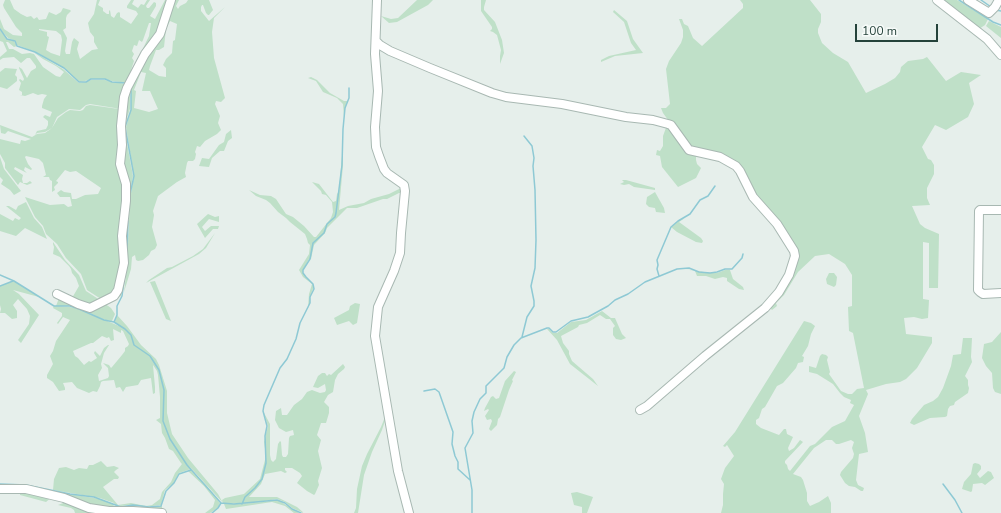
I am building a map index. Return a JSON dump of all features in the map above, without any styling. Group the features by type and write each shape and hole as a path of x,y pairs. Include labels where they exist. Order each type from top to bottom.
{"street":[{"path":"57,294 90,308 114,296 118,290 124,263 122,236 126,184 120,164 122,145 121,126 124,97 127,88 145,54 160,34 171,0"},
{"path":"378,0 376,19 378,90 375,127 376,147 384,169 387,173 404,185 405,191 400,252 394,271 378,307 375,336 398,471 409,513"},
{"path":"937,0 977,30 1001,55"},
{"path":"968,0 989,13 999,0"},
{"path":"376,41 390,51 492,93 506,97 562,104 626,117 653,120 671,125 689,150 720,157 740,170 753,197 777,224 794,251 795,256 789,275 779,292 765,308 749,322 735,331 647,406 640,410"},
{"path":"1001,210 979,211 978,290 983,294 1001,293"},
{"path":"0,489 26,489 73,500 89,508 109,511 162,513"}],"green space":[{"path":"5,0 10,0 14,9 21,14 27,17 31,16 34,19 37,17 39,20 46,19 49,12 56,15 61,12 63,8 70,10 71,11 66,18 66,28 63,30 67,38 65,51 66,54 70,54 74,38 79,42 77,49 80,59 92,50 98,49 94,42 94,37 90,32 88,23 94,14 97,0 100,0 98,5 103,8 103,11 107,14 109,14 110,10 111,16 114,18 119,12 120,17 131,24 138,14 136,11 127,8 131,0 134,0 132,4 138,8 141,4 144,5 147,0 150,0 146,6 147,8 149,8 154,2 156,3 156,6 150,16 155,19 165,0 170,0 161,28 128,83 105,79 91,79 79,82 64,68 36,52 17,45 15,41 8,38 0,29 0,19 4,29 13,35 22,36 22,33 16,27 4,8 3,5","holes":["149,23 151,23 149,36 132,71 134,61 132,58 134,54 132,51 134,45 137,46 139,40 142,42","39,29 56,31 61,35 62,40 60,56 46,50 49,37 47,36 47,32"]},
{"path":"171,0 179,0 176,6 178,9 188,0 209,0 213,10 208,15 202,5 201,11 209,21 225,7 214,18 212,32 214,58 225,98 221,102 216,101 215,104 220,116 218,123 221,130 205,141 200,147 197,146 195,159 193,161 188,161 187,163 185,173 186,177 158,196 153,211 154,215 152,227 157,245 155,249 151,251 143,260 136,260 135,255 132,257 131,269 124,292 127,267 130,198 134,176 126,127 131,110 131,87","holes":["170,21 177,24 172,53 163,65 166,68 166,77 159,76 149,70 156,50 164,47 166,29","141,72 146,73 142,91 150,91 158,109 149,112 134,108 136,91 134,90"]},
{"path":"417,0 433,0 428,5 397,22 389,23 381,16 391,19 398,18"},
{"path":"481,0 486,0 484,10 495,22 502,40 504,53 500,64 501,50 497,35 490,31 492,27 481,11"},
{"path":"740,0 810,0 821,14 821,22 818,33 822,43 833,53 848,62 866,93 895,78 900,72 901,67 908,61 927,57 946,81 961,72 981,75 969,83 974,104 968,117 946,130 935,125 922,147 928,159 931,160 934,165 934,174 927,188 927,198 930,205 912,206 920,224 925,228 939,234 938,288 929,288 929,243 923,242 923,299 929,300 928,318 904,318 906,334 932,337 932,343 917,368 906,379 900,382 886,384 866,390 868,394 859,416 865,433 868,452 859,454 856,480 858,485 864,488 863,491 849,486 840,475 853,458 854,454 852,448 854,442 851,440 836,444 832,440 826,440 814,448 793,474 801,477 803,480 807,493 807,501 810,506 828,496 831,503 831,513 721,513 724,484 721,479 725,468 734,456 727,445 725,447 723,446 735,432 804,321 815,326 808,346 802,356 804,357 803,362 798,363 796,368 783,383 777,386 765,407 762,409 759,418 756,420 756,424 761,428 779,435 784,429 786,429 787,434 793,437 788,448 789,451 794,448 800,440 803,442 785,461 790,471 810,446 815,444 832,427 845,421 854,405 850,403 851,400 844,397 840,393 833,384 817,374 809,372 809,366 816,368 820,356 822,354 826,355 828,357 829,374 841,391 852,394 857,389 864,388 853,333 849,331 848,307 852,306 852,275 845,264 829,254 815,256 798,272 784,295 776,303 777,306 772,310 768,306 796,256 762,208 741,170 693,150 671,124 661,108 666,108 670,104 666,69 683,37 683,30 679,19 682,19 684,24 688,26 693,38 702,46 743,8 743,4"},
{"path":"941,0 957,0 988,19 985,25 979,29"},
{"path":"614,10 627,21 633,39 643,53 615,56 601,62 601,60 609,56 636,50 631,43 624,22 613,12"},
{"path":"989,21 1001,27 1001,38 986,26"},
{"path":"0,30 7,39 14,41 17,46 14,47 6,42 9,49 13,49 22,54 34,54 43,67 56,76 60,77 64,72 32,51 63,69 79,83 91,80 105,80 128,84 122,107 119,109 90,104 86,105 80,110 69,109 57,117 52,128 35,135 37,131 46,129 48,121 43,117 45,115 50,117 52,112 42,108 44,99 47,95 38,95 33,93 25,96 20,95 22,95 22,92 19,90 21,83 19,80 20,79 23,81 24,79 19,67 22,69 27,78 36,66 30,58 27,58 21,63 14,57 3,58 0,60 0,57 7,51 3,42 0,41"},
{"path":"5,68 17,69 15,75 17,77 17,81 7,89 0,87 0,72"},
{"path":"311,77 317,80 330,93 344,101 348,101 346,104 344,117 343,104 337,98 323,92 316,81 308,78"},
{"path":"130,88 130,109 124,127 133,176 129,198 123,287 121,296 113,301 123,274 122,167 124,107"},
{"path":"90,105 119,109 125,184 122,247 117,289 104,301 87,290 81,274 66,258 57,244 46,234 43,226 35,217 25,197 50,205 64,204 68,207 72,206 70,197 60,197 57,193 61,190 71,193 72,199 76,199 85,195 98,194 101,188 76,171 70,172 65,170 56,181 58,183 54,187 55,190 52,192 52,181 49,177 43,177 46,175 43,163 39,159 26,156 25,157 28,164 32,169 31,170 25,167 24,170 27,173 15,167 14,169 23,175 23,183 30,181 32,183 27,185 20,182 18,185 5,168 5,163 0,154 0,139 20,144 21,140 25,141 31,139 8,131 5,134 1,133 0,125 32,137 37,134 45,133 52,128 58,118 66,112 70,110 80,111 86,106"},
{"path":"667,125 680,140 705,157 696,157 697,164 701,168 696,178 678,187 662,167 660,156 656,155 657,150 660,151 663,146 663,136"},
{"path":"231,130 232,138 228,141 224,151 220,151 212,158 209,167 199,166 202,158 209,159 219,145 224,142 226,134"},
{"path":"343,144 343,165 339,210 348,206 364,203 401,188 403,193 399,193 387,199 357,208 347,208 327,228 325,233 314,245 311,259 309,259 303,270 303,273 313,284 308,308 309,294 312,284 303,277 299,270 309,254 310,245 305,234 278,212 270,203 256,196 249,190 260,195 271,196 276,199 286,214 293,217 314,237 316,237 331,218 333,212 332,202 326,195 322,194 312,182 319,184 333,202 336,201 339,191"},
{"path":"0,157 4,169 21,191 14,195 10,190 1,184 3,180 0,177"},
{"path":"622,180 655,188 655,190 634,187 629,184 620,184 624,182"},
{"path":"655,192 664,208 665,213 656,212 655,208 649,207 646,204 647,197"},
{"path":"26,202 34,218 42,227 47,239 25,228 16,236 0,231 0,214 13,221 15,218 19,220 21,218 6,206 16,210 18,206"},
{"path":"208,214 215,217 219,216 219,222 209,219 202,227 205,231 211,226 219,226 218,229 213,229 205,238 197,224"},
{"path":"685,218 679,222 701,238 703,241 702,243 696,242 677,232 671,227 678,221"},
{"path":"215,233 206,248 199,254 146,283 167,268 193,256 203,249"},
{"path":"53,242 65,260 79,275 86,291 103,302 90,307 72,298 79,286 69,266 60,257 53,254"},
{"path":"684,269 710,273 730,270 733,279 743,287 744,290 739,289 727,281 727,278 723,277 715,279 706,276 697,276 695,271"},
{"path":"829,273 834,273 837,277 836,285 834,287 827,284 826,279"},
{"path":"14,281 39,297 13,290 19,294 39,315 21,343 18,340 29,324 30,316 27,309 18,299 13,305 17,311 17,318 12,319 5,313 0,313 0,286"},
{"path":"155,281 171,321 166,319 150,282"},
{"path":"59,298 81,307 104,303 111,308 115,314 112,321 104,320 79,308 70,306 56,306"},
{"path":"355,303 360,304 357,323 353,325 349,321 337,325 334,318 349,310 350,306"},
{"path":"54,306 79,309 119,326 114,322 117,315 141,345 156,359 167,391 167,413 172,434 188,458 218,494 223,503 189,466 191,469 179,473 174,483 165,490 161,505 144,507 133,505 121,506 115,505 114,503 100,498 53,490 54,479 59,468 66,467 74,470 79,468 87,469 89,465 93,465 101,461 107,467 114,466 119,468 114,472 119,477 118,479 114,479 103,487 118,505 131,503 146,506 152,505 160,499 162,492 171,482 175,473 182,464 173,451 169,449 162,433 161,424 156,420 160,418 160,397 158,375 153,365 155,393 153,394 151,378 141,380 138,385 126,387 123,392 120,387 116,388 114,380 103,381 101,382 97,392 93,391 89,393 77,388 72,382 63,383 65,390 59,391 53,382 47,378 53,364 50,356 56,341 70,320 63,317 58,324 57,323 62,316 62,313 53,308","holes":["113,329 121,333 121,330 123,331 129,344 111,368 109,365 103,363 108,368 109,376 108,378 99,381 98,375 102,368 101,364 104,353 109,345 104,348 100,356 95,351 94,353 97,358 84,365 75,356 73,351 93,343 102,336 107,338 109,337 111,341 114,340"]},
{"path":"602,311 611,318 615,318 622,334 626,338 621,340 616,339 613,335 613,328 615,326 610,319 606,319 600,315 561,336 563,343 569,351 572,361 593,379 598,386 570,364 557,340 547,329 553,333 557,333 571,322 586,320"},
{"path":"1001,332 1001,394 995,392 993,388 992,373 982,358 984,344 992,342"},
{"path":"963,338 972,338 972,362 965,376 968,380 968,393 955,402 954,405 950,406 947,416 930,418 914,425 910,423 924,405 938,397 951,366 953,355 961,354"},
{"path":"343,364 345,367 338,374 335,380 333,392 328,395 324,402 329,407 329,413 326,423 321,423 317,435 321,440 318,451 322,468 318,481 319,485 315,494 314,495 307,491 297,483 302,476 300,473 292,468 285,468 287,472 285,473 281,471 265,474 261,484 249,497 277,497 297,507 304,513 277,499 253,503 223,503 222,500 225,498 244,494 260,479 266,456 264,442 268,426 263,411 270,424 270,455 273,462 276,459 278,444 280,441 282,455 283,457 286,457 288,454 289,438 290,436 294,435 293,430 286,432 279,428 275,420 276,411 281,408 282,415 287,415 294,405 302,399 307,392 312,390 320,393 325,392 325,384 318,388 313,387 318,376 322,373 325,373 327,376 329,374 331,375"},
{"path":"514,371 516,372 497,425 491,431 489,429 492,421 491,419 487,420 485,416 489,410 484,411 485,408 491,397 493,396 496,399 499,398 505,381"},
{"path":"387,412 382,430 364,475 358,513 354,513 362,466"},
{"path":"975,463 981,466 981,469 977,474 980,478 988,471 991,472 994,478 985,485 982,483 973,484 971,492 962,489 964,482 971,474 973,464"},
{"path":"191,470 206,485 220,503 218,508 210,513 205,513 213,507 215,500 204,486 188,471"},
{"path":"0,484 26,485 100,499 113,504 114,506 121,507 133,506 144,508 162,506 162,512 109,509 0,488"},
{"path":"20,489 53,496 46,502 20,495"},
{"path":"577,492 593,497 587,513 582,513 582,507 574,505 571,493"},
{"path":"278,500 299,513 294,513 285,506 272,502 226,509 224,504 253,503"},
{"path":"66,502 153,513 75,513 71,508 58,505"}],"waterway":[{"path":"959,0 993,22 1001,25"},
{"path":"981,0 991,7"},
{"path":"996,10 1001,11"},
{"path":"0,29 7,39 15,41 17,46 35,52 64,68 79,82 86,82 91,79 105,79 112,82 126,83"},
{"path":"130,194 134,176 125,127 131,110 131,88"},
{"path":"242,504 245,497 262,479 266,463 265,436 267,426 263,411 264,405 280,368 287,359 296,339 300,323 310,303 310,297 314,289 313,284 303,273 303,270 310,259 313,243 324,233 327,224 335,217 342,165 345,108 349,98 349,88"},
{"path":"522,337 527,317 534,306 531,286 535,268 536,240 534,158 532,146 524,136"},
{"path":"659,276 657,260 671,227 690,214 700,200 708,196 715,186"},
{"path":"127,252 128,221"},
{"path":"472,513 472,490 465,448 473,433 472,421 474,412 480,399 486,393 486,386 504,368 507,357 514,345 521,338 547,328 553,332 556,332 571,321 588,317 608,306 615,300 628,294 645,282 677,269 689,268 699,272 710,273 725,269 732,269 742,258 743,254"},
{"path":"0,275 14,281 54,306 70,306 104,320 114,322 131,335 134,345 150,356 159,370 164,390 163,421 170,439 187,465 221,503 234,504 277,500 301,513"},
{"path":"0,286 13,281"},
{"path":"114,322 117,315 117,306 122,296 124,281"},
{"path":"424,391 435,389 439,392 453,432 452,444 458,462 458,469 470,480"},
{"path":"0,484 26,485 70,494 94,497 121,507 133,505 149,507 161,506 166,491 174,483 179,474 191,470"},
{"path":"943,484 955,500 962,513"},
{"path":"212,513 221,503"}]}
